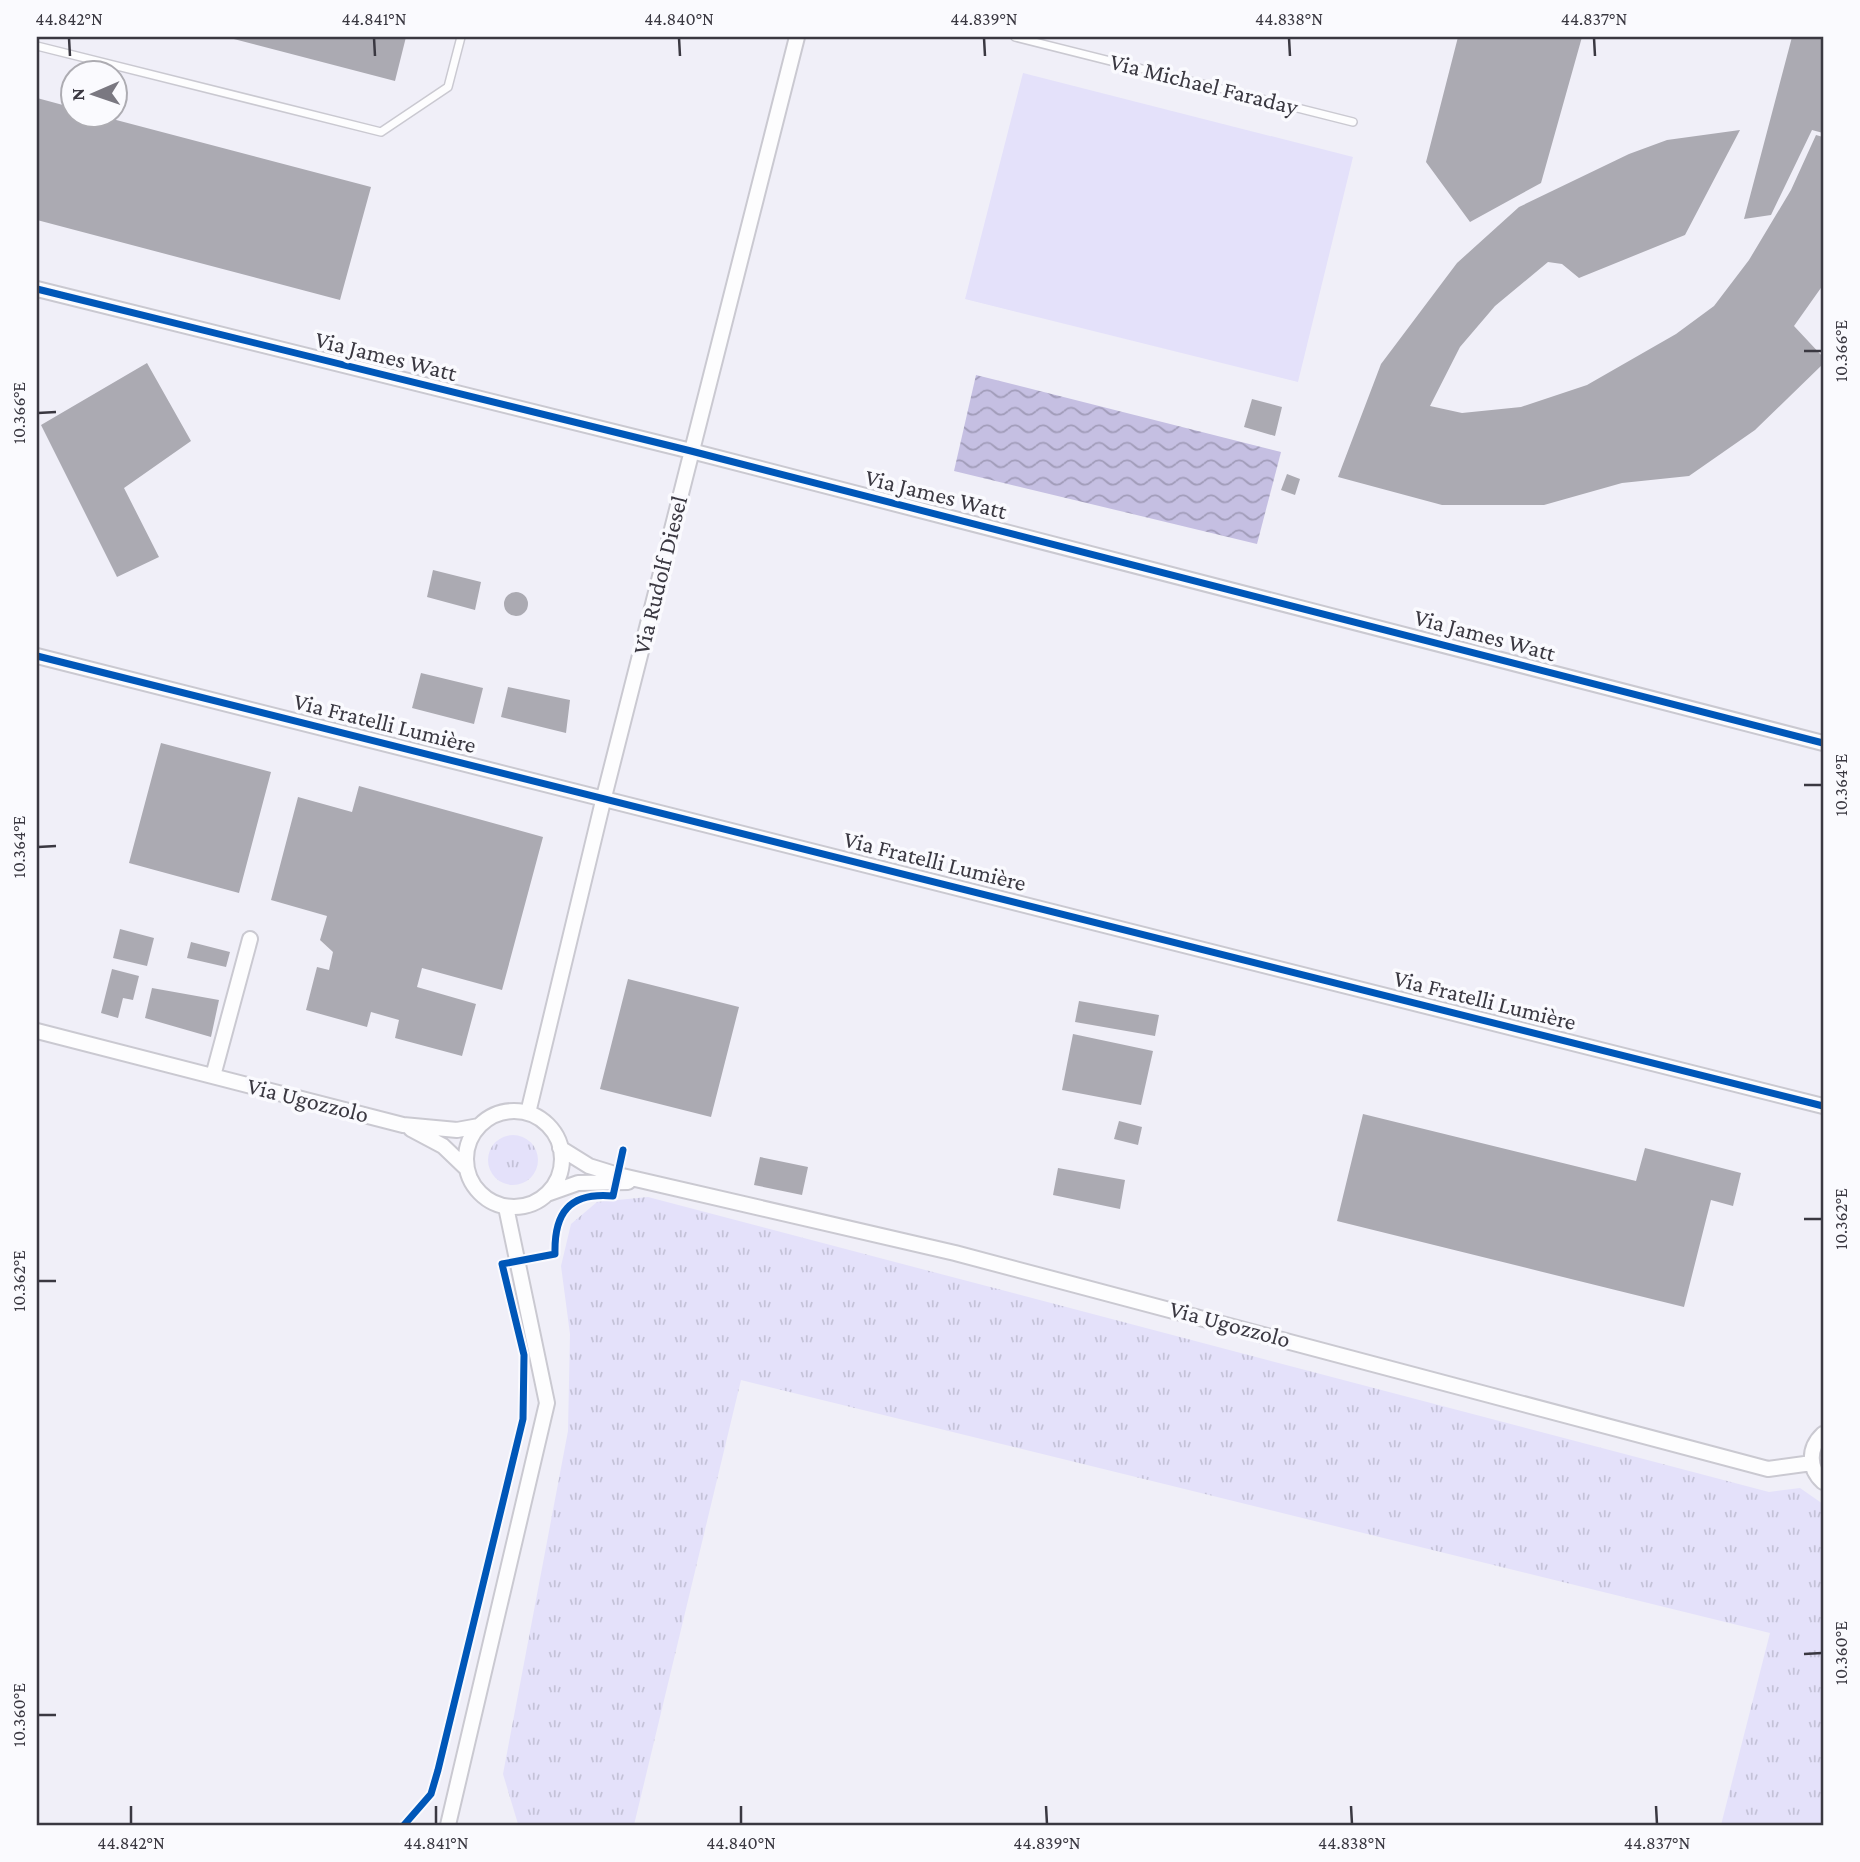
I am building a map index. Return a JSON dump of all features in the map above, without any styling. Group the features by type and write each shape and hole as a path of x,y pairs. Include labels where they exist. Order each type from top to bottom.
{"street":[{"name":"Via Rudolf Diesel","path":"528,1113 604,797 796,37"},
{"name":"Via James Watt","path":"37,289 691,451 1823,743"},
{"name":"Via Fratelli Lumière","path":"37,656 1823,1106"},
{"name":"Via Ugozzolo","path":"213,1076 250,939"},
{"name":"Via Ugozzolo","path":"37,1031 403,1125 457,1130 479,1126"},
{"path":"502,1113 528,1113 549,1126 561,1148 561,1164 557,1180 536,1203 506,1207 480,1194 471,1182 467,1168 468,1146 479,1126 502,1113"},
{"name":"Via Ugozzolo","path":"403,1125 443,1146 467,1168"},
{"name":"Via Ugozzolo","path":"561,1148 589,1166 646,1182 955,1253 1768,1469 1812,1463"},
{"name":"Via Ugozzolo","path":"547,1194 578,1183 646,1182"},
{"path":"448,1825 547,1403 506,1207"},
{"path":"1823,1434 1814,1445 1812,1463 1823,1482"}],"lane":[{"path":"37,46 381,132 448,87 461,37"},
{"name":"Via Michael Faraday","path":"1015,37 1353,122"}],"green space":[{"path":"1023,73 1353,157 1298,382 965,299"},
{"path":"513,1135 531,1142 538,1160 531,1178 513,1185 495,1178 488,1160 495,1142"},
{"path":"648,1197 1769,1492 1800,1488 1823,1504 1823,1825 1721,1825 1770,1633 741,1380 634,1825 518,1824 503,1774 568,1431 570,1334 561,1266 571,1224 597,1202"}],"water":[{"path":"976,375 1281,452 1257,544 954,471"}],"building":[{"path":"226,37 406,37 395,81"},
{"path":"1458,37 1582,37 1541,183 1470,222 1426,162"},
{"path":"1792,37 1823,37 1823,133 1812,130 1771,215 1744,219"},
{"path":"37,98 60,104 60,130 130,130 130,124 371,187 340,300 37,220"},
{"path":"1740,130 1685,235 1579,278 1562,264 1548,262 1495,306 1460,347 1430,406 1462,413 1521,407 1587,385 1676,334 1714,306 1749,260 1791,190 1816,135 1823,137 1823,285 1794,326 1823,357 1823,364 1755,430 1689,476 1622,483 1544,505 1442,505 1338,477 1381,364 1457,263 1519,207 1629,154 1667,140"},
{"path":"147,363 191,441 124,488 159,557 117,577 41,425"},
{"path":"1252,399 1282,407 1275,436 1244,427"},
{"path":"1287,474 1300,479 1295,495 1281,490"},
{"path":"433,570 481,582 475,610 427,597"},
{"path":"516,592 524,596 528,604 524,612 516,616 508,612 504,604 508,596"},
{"path":"421,673 483,688 474,724 412,708"},
{"path":"508,687 570,700 566,733 501,717"},
{"path":"161,743 271,772 239,893 129,863"},
{"path":"359,786 543,837 502,990 422,968 417,987 476,1004 462,1056 395,1038 399,1020 371,1012 367,1027 306,1010 317,967 329,970 333,952 320,940 327,916 271,900 298,797 352,812"},
{"path":"120,929 154,938 147,966 113,958"},
{"path":"191,942 230,952 226,967 187,958"},
{"path":"112,969 139,976 133,1000 123,998 118,1018 101,1013"},
{"path":"628,979 739,1007 711,1117 600,1089"},
{"path":"152,988 219,1000 211,1037 145,1018"},
{"path":"1079,1001 1159,1015 1155,1036 1075,1022"},
{"path":"1073,1034 1153,1051 1141,1105 1062,1090"},
{"path":"1363,1114 1636,1181 1645,1148 1741,1173 1733,1206 1711,1200 1684,1307 1337,1221"},
{"path":"1119,1121 1142,1127 1138,1145 1114,1139"},
{"path":"760,1157 808,1167 802,1195 754,1185"},
{"path":"1058,1168 1125,1180 1120,1209 1053,1195"}],"cycle path":[{"path":"37,289 691,451 1823,743"},
{"path":"37,656 1823,1106"},
{"path":"404,1825 431,1794 523,1419 524,1355 502,1264 555,1254 557,1227 567,1208 585,1198 613,1196 623,1150"}]}
